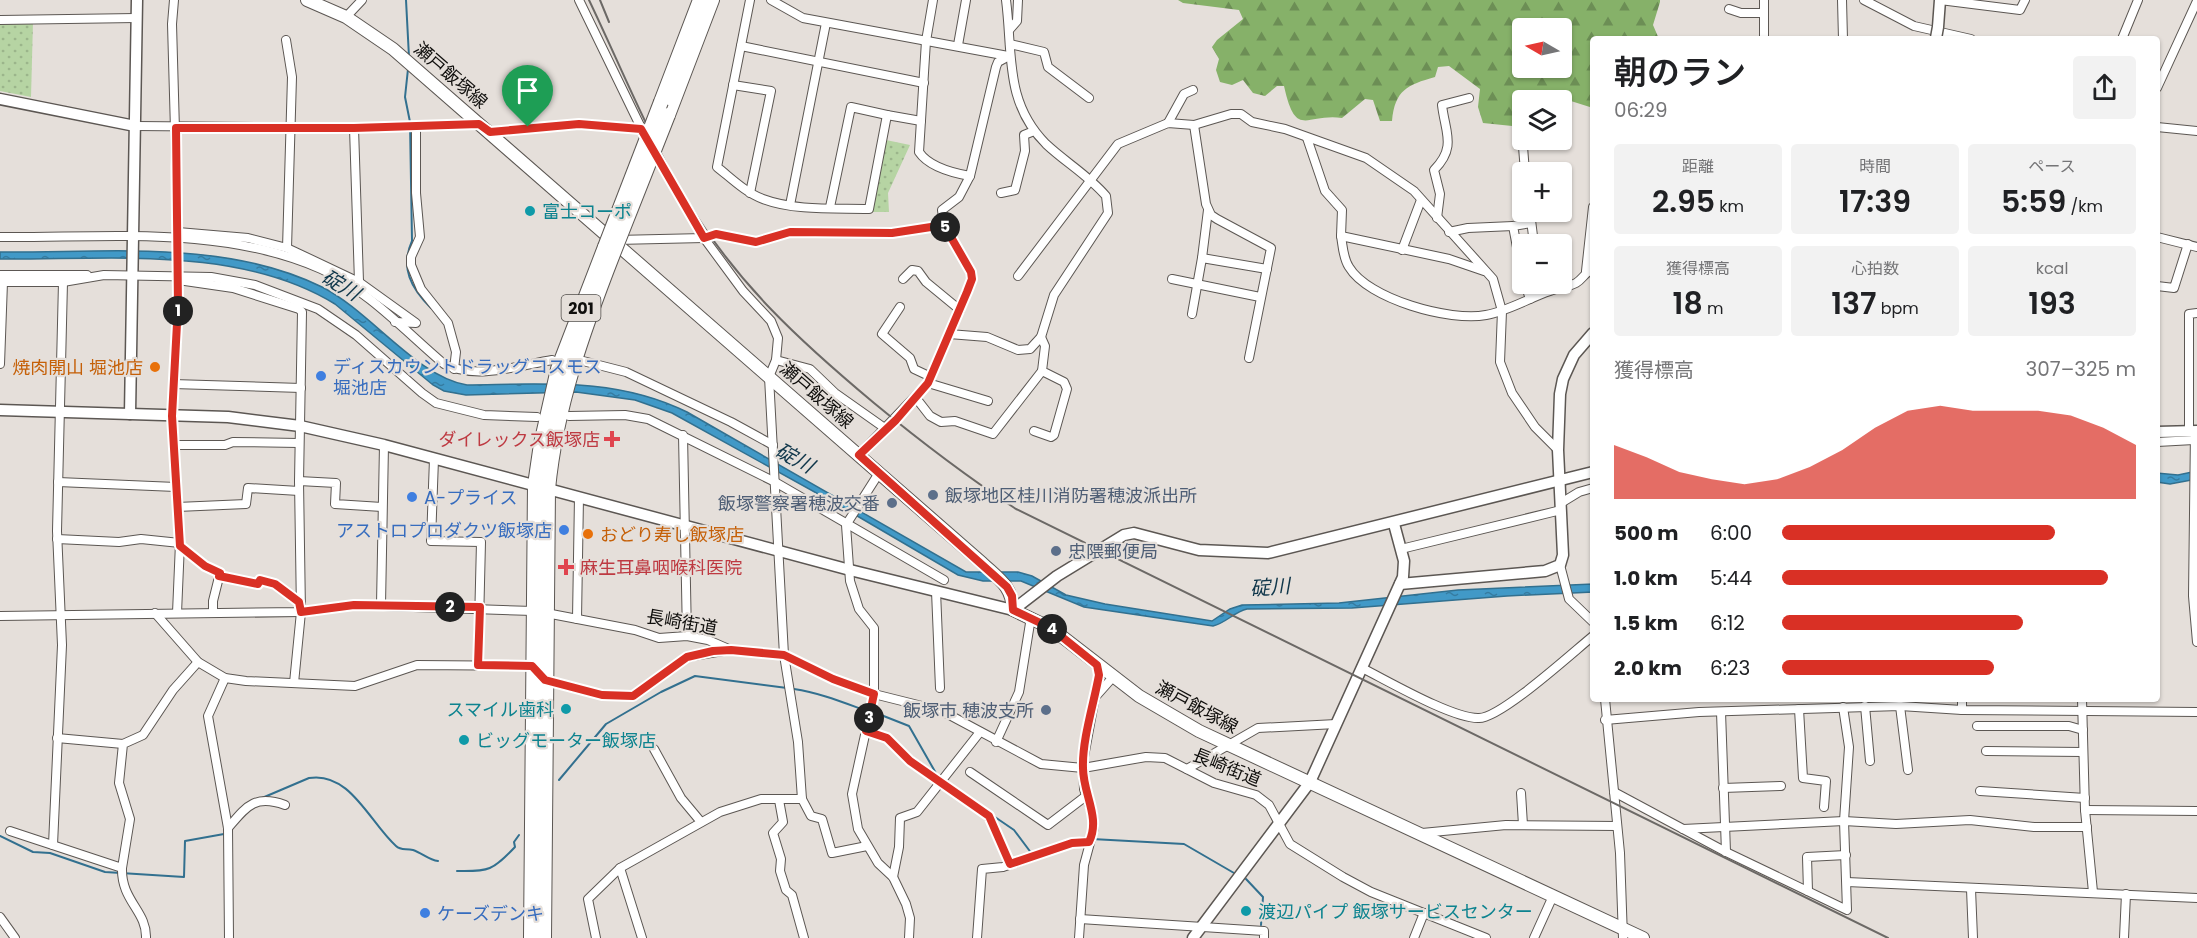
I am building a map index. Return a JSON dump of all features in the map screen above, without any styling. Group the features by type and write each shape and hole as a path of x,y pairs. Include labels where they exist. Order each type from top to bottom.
{"highway":[{"name":"201","path":"531,938 532,666 539,612 542,487 552,447 556,403 566,365 700,0"},
{"name":"201","path":"610,247 668,115 712,0"},
{"name":"201","path":"539,612 545,680 544,938"}],"main road":[{"name":"瀬戸飯塚線","path":"307,0 346,17 405,59 490,132 610,247 769,377 982,563 1007,587 1012,596 1013,610 1051,628 1113,677 1168,714 1227,744 1553,896 1622,933 1643,938"}],"street":[{"path":"130,414 137,0"},
{"path":"174,0 172,24 178,277 172,416 180,545 177,613"},
{"path":"346,17 362,0"},
{"path":"579,0 588,14 641,129 704,238 743,291 775,326 778,338 776,360 769,377 777,549 784,655 798,742 802,799 811,816 822,819 832,853 867,846"},
{"path":"750,0 717,167 750,193 763,199 790,205 869,209 887,115"},
{"path":"771,0 784,4 803,18 1009,56"},
{"path":"933,0 926,41 919,152 923,159 954,173 970,176"},
{"path":"958,45 966,0"},
{"path":"949,334 987,337 1023,350 1030,349 1041,337 1054,295 1108,213 1106,196 1091,180 1034,131 1020,104 1012,79 1006,0"},
{"path":"1010,29 1017,21 1018,0"},
{"path":"1764,0 1764,36"},
{"path":"1842,0 1843,36"},
{"path":"1863,0 1914,26 1958,36"},
{"path":"1936,35 1940,0 2020,10 2025,0"},
{"path":"2123,36 2138,0"},
{"path":"2160,81 2197,1"},
{"path":"1729,9 1741,13 1764,14"},
{"path":"0,20 136,18"},
{"path":"790,205 826,22"},
{"path":"286,40 292,76 287,248"},
{"path":"1010,44 1044,52 1048,67 1089,98"},
{"path":"741,46 924,83"},
{"path":"859,455 916,398 930,380 972,279 971,272 944,225 942,210 959,197 970,176 996,67 998,62 1009,56"},
{"path":"733,85 771,91 750,193"},
{"path":"1168,123 1184,94 1193,90"},
{"path":"1437,218 1440,194 1434,170 1445,159 1448,143 1442,105 1469,98"},
{"path":"0,99 135,126 354,128 479,124"},
{"path":"830,207 851,107 921,121"},
{"path":"1018,276 1118,144 1168,123 1194,125 1237,113 1252,122 1285,129 1366,158 1383,167 1414,191 1493,279 1502,311 1500,362 1512,393 1535,427 1558,450"},
{"path":"490,132 579,124 641,129"},
{"path":"1192,315 1208,210 1194,125"},
{"path":"413,126 420,237 411,257 411,265 422,289 448,323 456,352 454,369"},
{"path":"2160,127 2197,131"},
{"path":"354,128 359,282"},
{"path":"1001,193 1015,190 1025,151 1024,135 1034,131"},
{"path":"1307,138 1325,192 1342,210 1341,236 1349,268 1360,281 1375,292 1436,311 1461,315 1486,315 1502,311 1538,294"},
{"path":"1402,250 1421,200"},
{"path":"1208,210 1216,219 1268,245 1271,252 1249,358"},
{"path":"1449,232 1468,228 1531,223 1533,234"},
{"path":"610,247 704,238 716,234 756,242 790,232 892,233 944,225"},
{"path":"1513,226 1514,234"},
{"path":"1341,236 1449,259 1484,271"},
{"path":"0,237 248,238 287,248 359,282 416,323 395,322"},
{"path":"178,237 288,257 322,270 366,296 444,364 454,369 477,372 566,365 626,372 710,412 773,447"},
{"path":"2160,238 2192,246 2174,288 2160,286"},
{"path":"1202,258 1267,269"},
{"path":"903,279 912,270 918,271 926,282 960,310"},
{"path":"1572,284 1590,270"},
{"path":"1,280 63,282 104,274"},
{"path":"1,280 132,274 211,277 248,283 281,293 318,309 356,335 436,403 484,415 537,417"},
{"path":"178,277 233,288 299,309 303,316 299,443 299,602 301,612 294,683"},
{"path":"1172,279 1260,297"},
{"path":"0,364 1,280"},
{"path":"53,845 61,614 57,539 63,282"},
{"path":"1528,294 1530,299"},
{"path":"900,307 882,334 910,358 914,369 930,380 988,401"},
{"path":"2197,313 2189,314 2193,341 2197,642"},
{"path":"1590,336 1574,355 1563,379 1558,406 1563,555 1560,564 1569,599 1590,619"},
{"path":"916,398 930,416 940,422 951,420 993,434 1042,371 1045,346 1041,337"},
{"path":"776,360 810,369 835,393 886,429"},
{"path":"1034,431 1054,435 1067,389 1064,382 1042,371"},
{"path":"173,384 301,388"},
{"path":"0,410 239,418 300,426 384,445 850,570 1013,610 1057,576 1124,535 1134,533 1199,550 1268,553 1394,524 1590,473"},
{"path":"569,416 636,417 683,435 775,481 944,580"},
{"path":"2160,432 2194,433"},
{"path":"2160,441 2194,433"},
{"path":"683,435 687,636"},
{"path":"173,445 299,443"},
{"path":"381,605 384,445"},
{"path":"434,459 431,541 481,542 478,665"},
{"path":"879,473 846,524 850,581 859,609 874,628 874,694 852,794 858,829 882,868 893,877 910,918 909,938"},
{"path":"299,481 336,483 335,504 382,507"},
{"path":"58,482 176,487"},
{"path":"177,507 246,504 248,488 299,491"},
{"path":"1401,549 1561,507 1579,492 1590,489"},
{"path":"577,619 579,496"},
{"path":"1192,938 1200,933 1310,782 1405,570 1394,524"},
{"path":"57,539 119,542 141,539 180,545 205,566 220,573 213,612"},
{"path":"1400,584 1545,571 1560,564"},
{"path":"219,576 258,584 260,580 270,581 299,602"},
{"path":"936,591 940,688"},
{"name":"長崎街道","path":"0,616 301,612 354,605 480,607 539,612 635,630 659,638 687,636 731,650 784,655 833,679 874,694 942,711 996,742 1041,764 1083,768 1157,756 1214,783 1256,795 1269,805 1290,844 1343,877 1371,892 1486,938"},
{"path":"154,614 198,662 225,678 294,683 355,686 417,666 532,666 545,680 602,695 633,696 687,657 713,651 731,650"},
{"path":"996,742 1019,692 1031,617"},
{"path":"1362,668 1452,711 1479,718 1499,712 1590,638"},
{"path":"57,738 123,744 143,735 173,690 198,662"},
{"path":"1079,938 1084,865 1094,823 1086,796 1083,768 1099,675 1097,665"},
{"path":"1095,698 1113,677"},
{"path":"225,678 208,716 228,828 229,938"},
{"path":"1605,702 1617,826 1622,933"},
{"path":"1962,702 1962,710"},
{"path":"2082,702 2085,810 2093,892"},
{"path":"1605,720 1865,706 1962,710 2083,709 2197,712"},
{"path":"1865,706 1870,761"},
{"path":"1900,706 1900,726 1908,770"},
{"path":"1614,792 1680,829 1847,910 1844,821 1849,747 1843,707"},
{"path":"1799,709 1803,778 1826,781 1824,807"},
{"path":"1721,712 1726,852"},
{"path":"1187,769 1258,728 1336,724"},
{"path":"1977,726 2069,726 2083,730"},
{"path":"866,731 887,738 910,761 989,816 1010,864"},
{"path":"893,877 899,848 900,818 917,812 980,732"},
{"path":"123,744 119,783 130,819 122,867 123,889 143,921 146,938"},
{"path":"654,748 681,798 701,822"},
{"path":"1986,751 2083,752"},
{"path":"970,772 1048,825 1086,796"},
{"path":"1723,788 1781,786"},
{"path":"1980,791 2085,798"},
{"path":"1521,793 1523,825"},
{"path":"596,938 588,899 620,867 701,822 747,802 761,799 802,799"},
{"path":"228,828 249,805 265,800 285,805"},
{"path":"779,800 783,822 773,833 781,859 780,871 786,890 792,895 804,938"},
{"path":"2085,810 2197,811"},
{"path":"1680,829 1844,821 1896,824 1970,820 2034,827 2087,827"},
{"path":"1421,833 1523,825 1617,826"},
{"path":"10,831 122,867"},
{"path":"976,938 982,869 1010,864 1072,843 1089,842"},
{"path":"1808,891 1807,857 1846,855"},
{"path":"620,867 642,938"},
{"path":"1846,882 2197,898"},
{"path":"1971,889 1973,938"},
{"path":"2124,938 2126,894"},
{"path":"1534,938 1553,896"},
{"path":"1414,938 1424,913"},
{"path":"0,917 15,938"},
{"path":"1080,919 1200,933 1264,931 1264,938"}],"green space":[{"path":"1178,0 1660,0 1653,25 1658,36 1590,36 1590,107 1572,101 1572,90 1512,90 1512,126 1483,123 1478,107 1480,89 1449,66 1438,67 1435,77 1404,90 1396,102 1392,121 1380,121 1373,100 1365,99 1342,118 1298,119 1288,103 1284,86 1277,86 1265,96 1253,93 1243,80 1232,85 1220,82 1216,70 1219,59 1212,47 1217,40 1243,19 1239,10 1183,3"},
{"path":"0,22 33,22 31,97 0,91"},
{"path":"886,140 910,145 888,193 889,212 872,212"}],"water":[{"path":"0,252 164,252 245,261 284,272 322,287 340,298 412,357 448,379 467,385 579,385 634,393 660,401 687,412 966,572 1018,572 1032,576 1066,595 1105,604 1212,621 1230,609 1242,605 1339,603 1458,590 1590,584 1590,592 1352,608 1247,609 1213,626 1084,607 1021,581 983,581 958,575 847,510 672,413 635,400 576,392 466,395 444,391 433,385 335,304 297,285 257,272 215,264 172,260 0,259"},
{"path":"2197,471 2197,479 2170,484 2160,482 2160,473 2178,475"}],"waterway":[{"path":"406,0 409,57"},
{"path":"408,69 405,97 410,122 412,241 407,269 413,285 431,308"},
{"path":"559,780 606,724 661,692 695,676 787,688"},
{"path":"794,689 822,695 867,711"},
{"path":"876,713 909,726 937,775"},
{"path":"262,798 309,778 323,778 336,782 348,790 398,848 413,850 438,861"},
{"path":"992,815 1014,830 1032,854"},
{"path":"0,836 33,852 50,853 105,872 184,877 185,841 224,834"},
{"path":"457,871 490,868 515,847 514,842 519,835"},
{"path":"1092,839 1184,844 1234,873"},
{"path":"1246,879 1263,897 1261,925"}],"railway":[{"path":"589,0 673,176 706,230 748,285 796,334 847,380 961,471 1016,509 1888,938"},
{"path":"600,0 609,22"}],"place":[{"name":"富士コーポ","path":"530,211"},
{"name":"焼肉開山 堀池店","path":"155,367"},
{"name":"ディスカウントドラッグコスモス 堀池店","path":"321,376"},
{"name":"ダイレックス飯塚店","path":"612,439"},
{"name":"飯塚地区桂川消防署穂波派出所","path":"933,495"},
{"name":"A-プライス","path":"412,497"},
{"name":"飯塚警察署穂波交番","path":"892,503"},
{"name":"アストロプロダクツ飯塚店","path":"564,530"},
{"name":"おどり寿し飯塚店","path":"588,534"},
{"name":"忠隈郵便局","path":"1056,551"},
{"name":"麻生耳鼻咽喉科医院","path":"566,567"},
{"name":"スマイル歯科","path":"566,709"},
{"name":"飯塚市 穂波支所","path":"1046,710"},
{"name":"ビッグモーター飯塚店","path":"464,740"},
{"name":"渡辺パイプ 飯塚サービスセンター","path":"1246,911"},
{"name":"ケーズデンキ","path":"425,913"}],"route":[{"path":"479,124 490,132 528,127 579,124 641,129 670,183 704,238 716,234 756,242 768,241 780,233 790,232 892,233 944,225 971,272 972,279 928,383 896,420 859,455 1007,587 1012,596 1013,610 1051,628 1097,665 1099,675 1083,762 1084,789 1094,823 1089,842 1072,843 1010,864 999,833 989,816 910,761 887,738 866,731 874,694 833,679 784,655 761,651 713,651 687,657 673,664 640,693 633,696 625,698 583,692 545,680 532,666 478,665 480,607 354,605 301,612 299,602 270,581 260,580 258,584 219,576 220,573 211,570 185,553 180,546 172,416 178,305 176,128 354,128 479,124"}],"water label":[{"name":"碇川","path":"341,285"},
{"name":"碇川","path":"795,458"},
{"name":"碇川","path":"1270,587"}]}
